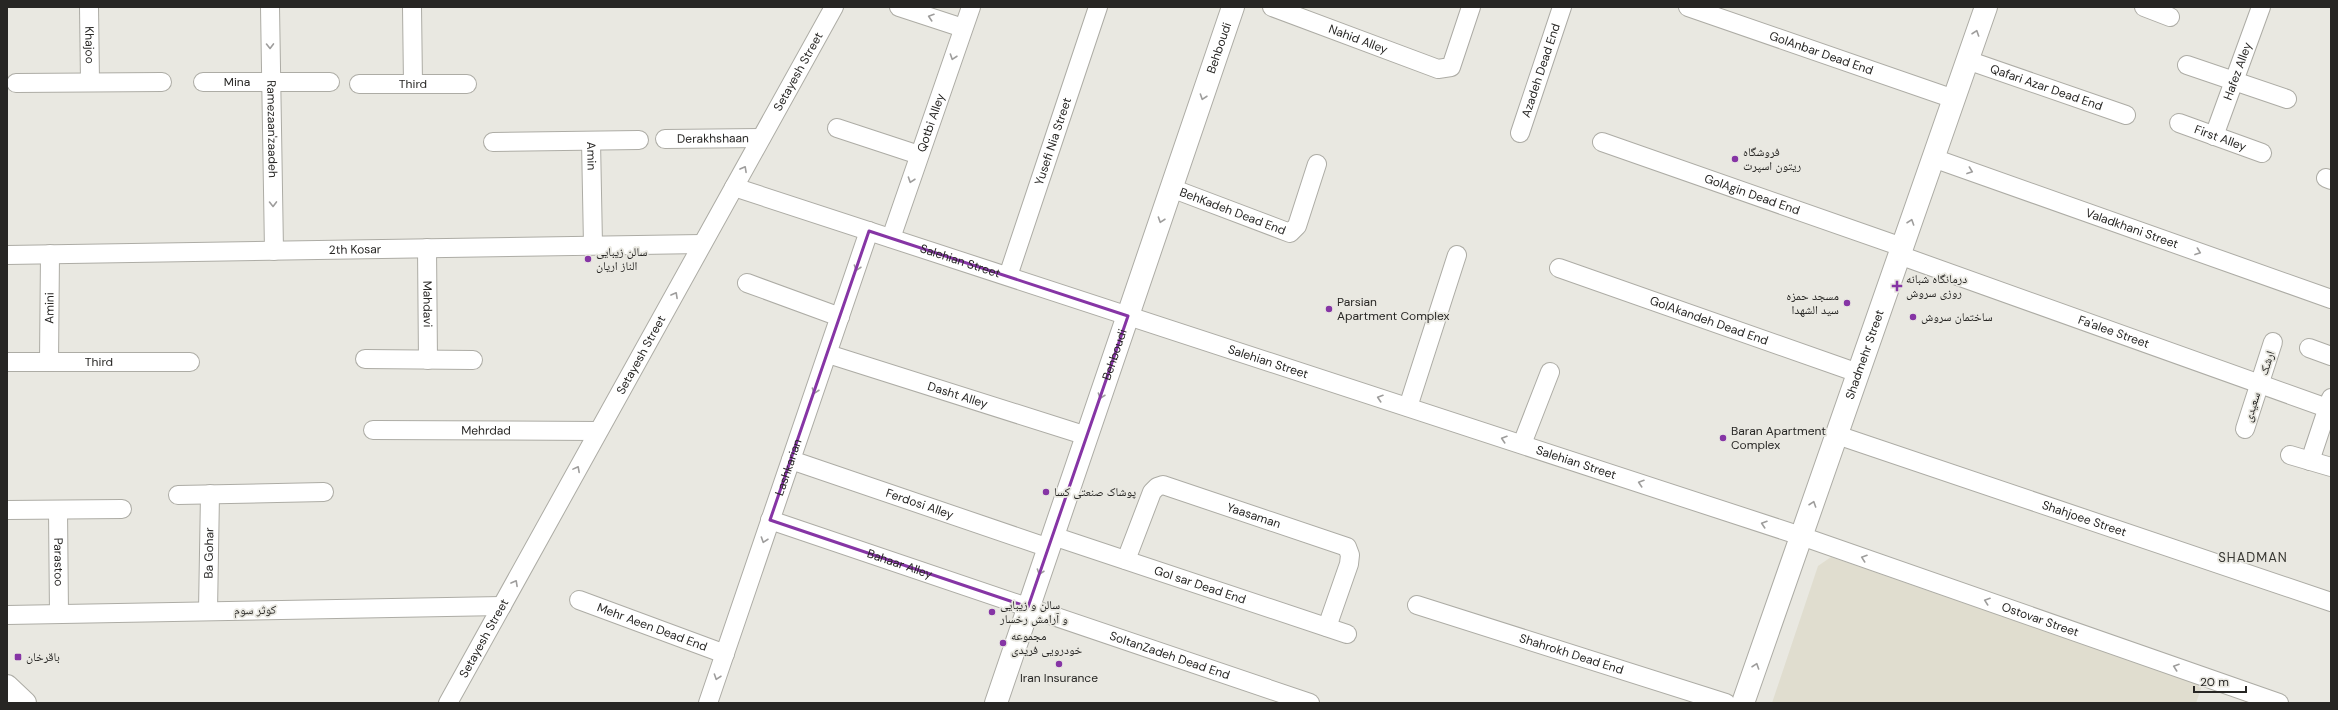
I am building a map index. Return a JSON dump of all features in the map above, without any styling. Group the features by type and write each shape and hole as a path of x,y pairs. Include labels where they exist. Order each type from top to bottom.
{"main road":[{"name":"Behboudi","path":"996,703 1233,7"},
{"name":"Shadmehr Street","path":"1743,703 1986,7"},
{"path":"7,686 25,703"}],"street":[{"name":"Khajoo","path":"89,7 90,82"},
{"name":"Ramezaan'zaadeh","path":"270,7 274,251"},
{"path":"412,7 413,84"},
{"name":"Setayesh Street","path":"448,703 834,7"},
{"path":"899,7 963,28"},
{"name":"Qotbi Alley","path":"891,238 970,7"},
{"name":"Yusefi Nia Street","path":"1008,276 1098,7"},
{"name":"Nahid Alley","path":"1272,7 1438,69 1451,67 1471,7"},
{"name":"Azadeh Dead End","path":"1520,133 1562,7"},
{"name":"GolAnbar Dead End","path":"1688,7 1954,99"},
{"path":"2144,7 2170,17"},
{"name":"Hafez Alley","path":"2214,136 2261,7"},
{"name":"Qafari Azar Dead End","path":"1967,60 2126,116"},
{"path":"2188,65 2287,98"},
{"path":"16,83 162,82"},
{"name":"Mina","path":"203,82 330,82"},
{"name":"Third","path":"359,84 468,84"},
{"name":"First Alley","path":"2179,123 2262,153"},
{"path":"837,128 919,155"},
{"name":"Derakhshaan","path":"665,139 761,138"},
{"path":"590,141 639,140"},
{"name":"Amin","path":"493,142 590,141 593,245"},
{"name":"GolAgin Dead End","path":"1602,142 1901,251"},
{"name":"Valadkhani Street","path":"1933,158 2331,299"},
{"name":"BehKadeh Dead End","path":"1171,188 1290,232 1297,226 1317,164"},
{"name":"Salehian Street","path":"734,187 1802,536"},
{"name":"Lashkarian","path":"708,703 869,231"},
{"name":"2th Kosar","path":"7,255 702,244"},
{"name":"Mahdavi","path":"427,248 428,360"},
{"name":"Fa'alee Street","path":"1901,251 2260,384 2329,403"},
{"name":"Amini","path":"49,362 50,254"},
{"path":"1408,407 1457,255"},
{"name":"GolAkandeh Dead End","path":"1559,268 1858,373"},
{"path":"747,283 840,316"},
{"name":"ارشک","path":"2260,384 2273,342"},
{"path":"2309,348 2331,356"},
{"name":"Dasht Alley","path":"828,354 1087,436"},
{"path":"365,359 473,360"},
{"name":"Third","path":"7,362 190,362"},
{"path":"1522,444 1550,372"},
{"name":"سعیدی","path":"2245,429 2260,384"},
{"path":"2310,461 2329,403"},
{"name":"Mehrdad","path":"373,430 598,431"},
{"name":"Shahjoee Street","path":"1837,435 2331,602"},
{"path":"2290,454 2331,467"},
{"name":"Ferdosi Alley","path":"791,460 1051,542"},
{"name":"Yaasaman","path":"1126,560 1152,492 1157,487 1163,485 1347,548 1350,555 1348,564 1328,627"},
{"path":"178,495 324,492"},
{"name":"Ba Gohar","path":"208,611 210,494"},
{"path":"7,510 122,509"},
{"name":"Parastoo","path":"58,510 59,614"},
{"name":"Bahaar Alley","path":"770,520 1028,606"},
{"name":"Ostovar Street","path":"1802,536 2279,703"},
{"name":"Gol sar Dead End","path":"1051,542 1126,560 1347,634"},
{"name":"Mehr Aeen Dead End","path":"579,600 725,654"},
{"name":"Shahrokh Dead End","path":"1417,605 1726,703"},
{"name":"کوثر سوم","path":"7,615 502,606"},
{"name":"SoltanZadeh Dead End","path":"1028,606 1310,703"}],"highlighted area":[{"path":"869,231 1128,316 1028,607 770,520"}],"shaded area":[{"path":"1831,557 2202,686 2196,703 1772,703 1818,566"}],"place":[{"name":"فروشگاه ریتون اسپرت","path":"1735,159"},
{"name":"سالن زیبایی الناز اریان","path":"588,259"},
{"name":"درمانگاه شبانه روزی سروش","path":"1897,286"},
{"name":"مسجد حمزه سید الشهدا","path":"1847,303"},
{"name":"Parsian Apartment Complex","path":"1329,309"},
{"name":"ساختمان سروش","path":"1913,317"},
{"name":"Baran Apartment Complex","path":"1723,438"},
{"name":"پوشاک صنعتی کسا","path":"1046,492"},
{"name":"سالن و زیبایی و آرامش رخسار","path":"992,612"},
{"name":"مجموعه خودرویی فریدی","path":"1003,643"},
{"name":"باقرخان","path":"18,657"},
{"name":"Iran Insurance","path":"1059,664"}],"district":[{"name":"SHADMAN","path":"2253,557"}]}
